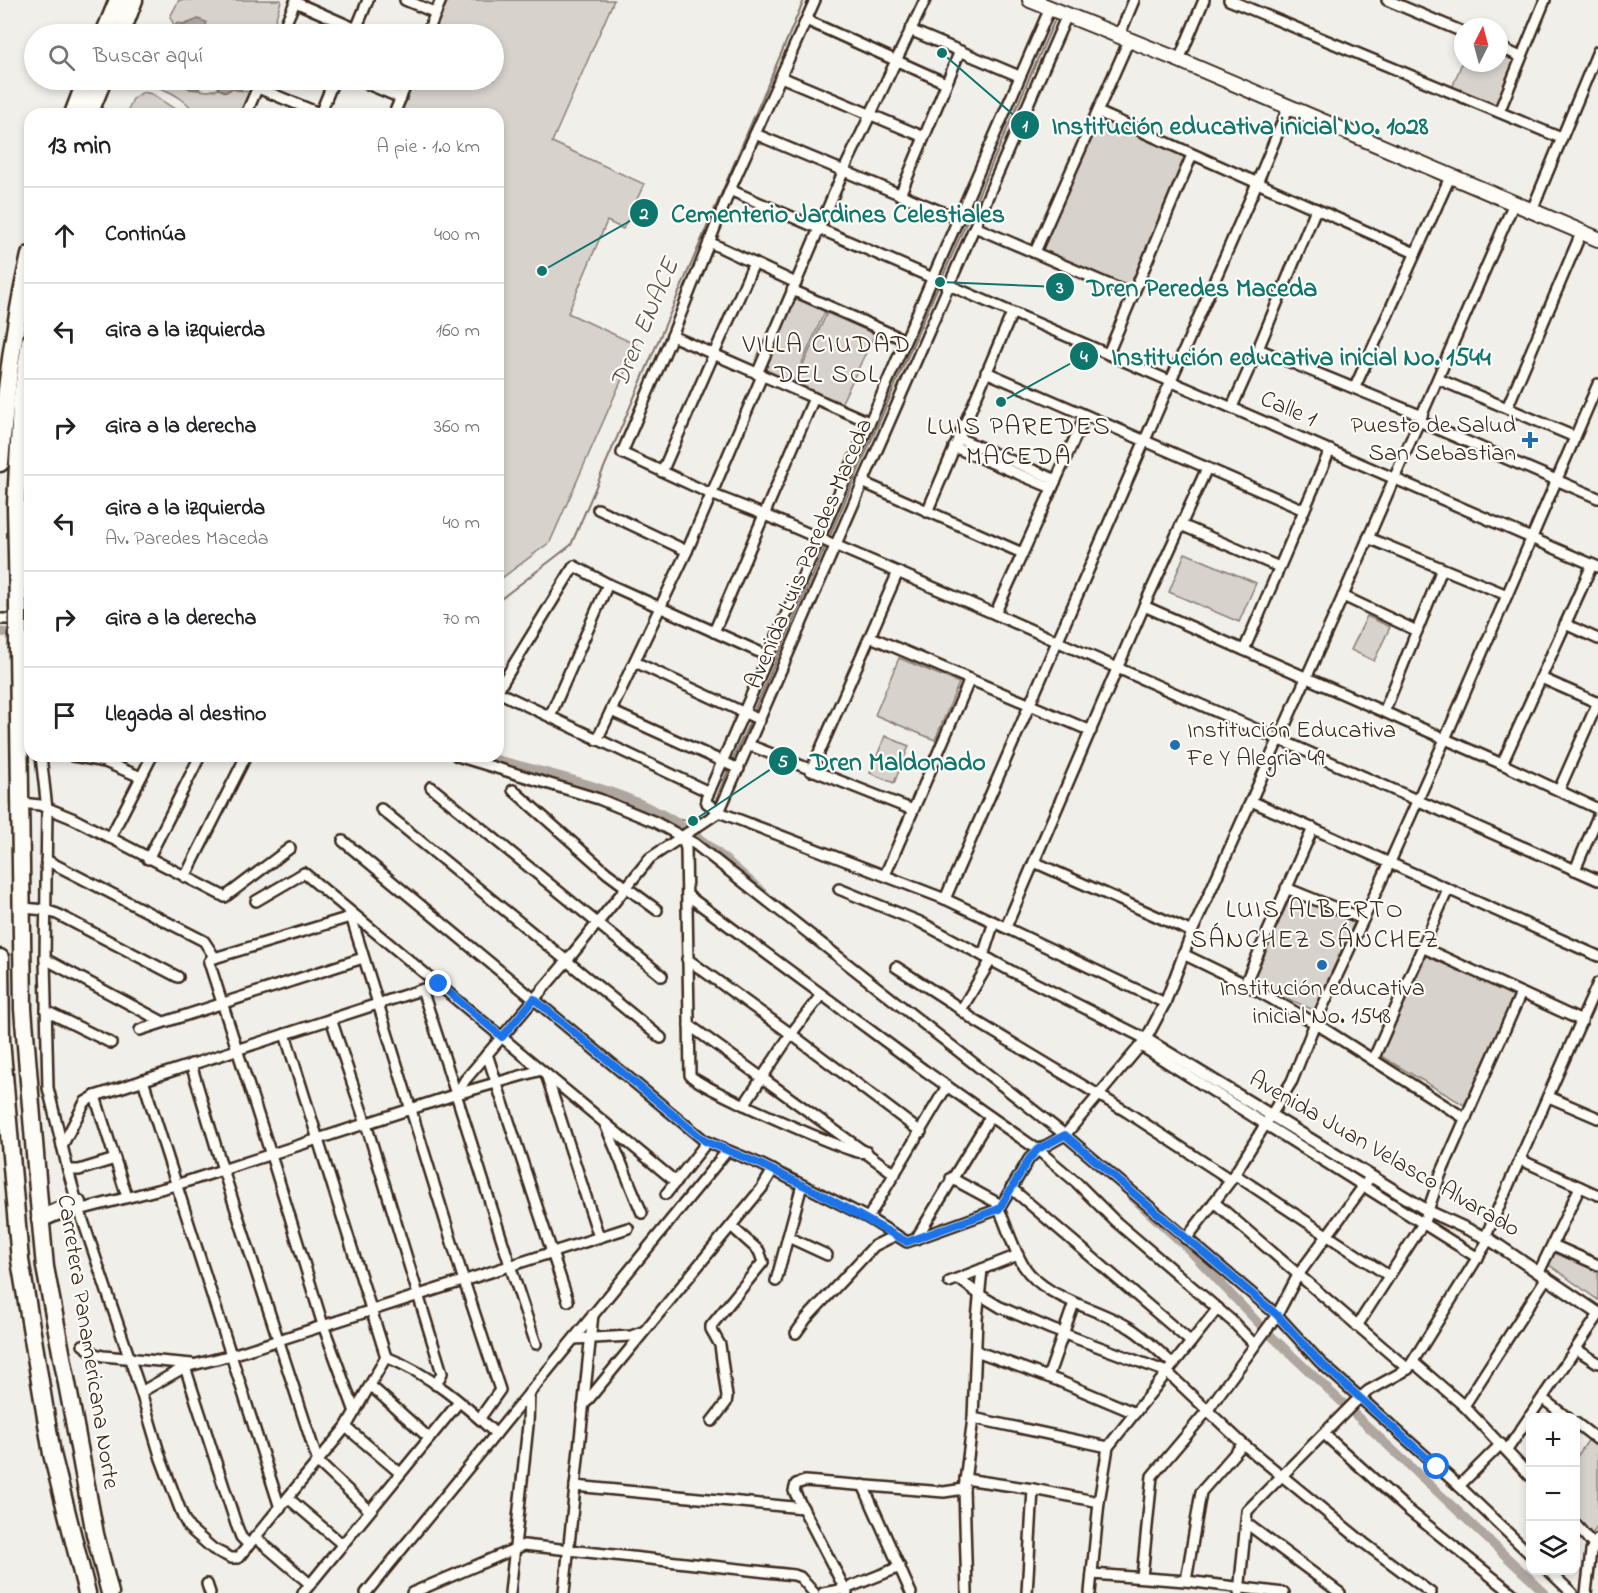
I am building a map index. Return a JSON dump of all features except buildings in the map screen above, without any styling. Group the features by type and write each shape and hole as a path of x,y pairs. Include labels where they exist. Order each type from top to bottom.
{"highway":[{"path":"109,24 122,0"},
{"path":"121,24 122,0"},
{"path":"75,108 82,90"},
{"path":"91,108 99,90"},
{"path":"0,463 4,402 24,282"},
{"name":"Carretera Panamericana Norte","path":"24,383 16,505 24,1010 45,1267 93,1523 110,1593"},
{"path":"18,679 24,686"},
{"name":"Carretera Panamericana Norte","path":"0,958 4,1120 20,1260 50,1443 87,1593"},
{"path":"40,1219 78,1207"}],"main road":[{"path":"1030,0 1179,60 1598,239"}],"street":[{"path":"358,24 368,0"},
{"path":"405,0 436,13"},
{"path":"431,24 441,0"},
{"path":"815,0 730,190 672,336 622,453 711,494 995,614 1598,880"},
{"path":"597,740 687,551 818,229 925,0"},
{"path":"1035,252 1098,112 1124,38 1134,0"},
{"path":"1179,60 1204,0"},
{"path":"1229,0 1562,138"},
{"path":"1387,0 1454,28"},
{"path":"1499,112 1543,0"},
{"path":"285,24 295,1 340,24"},
{"name":"Avenida Luis Paredes Maceda","path":"709,792 1050,8"},
{"name":"Avenida Luis Paredes Maceda","path":"719,812 1067,15"},
{"path":"806,20 946,83"},
{"path":"910,30 1019,76"},
{"path":"900,195 960,51"},
{"path":"1508,51 1521,57"},
{"path":"1532,210 1598,51"},
{"path":"782,77 924,137"},
{"path":"249,108 257,90"},
{"path":"274,90 308,108"},
{"path":"322,108 330,90"},
{"path":"382,90 401,98"},
{"path":"397,108 404,90"},
{"path":"945,899 1257,183 1288,106"},
{"path":"1098,112 1415,253"},
{"path":"755,134 959,219"},
{"path":"1108,354 1192,155"},
{"path":"1355,387 1451,176"},
{"name":"Calle 1","path":"730,190 1595,566"},
{"path":"343,842 707,1142 773,1170 868,1218 907,1242 1000,1207 1022,1168 1038,1149 1065,1135 1100,1096 1143,1042 1165,1003 1192,932 1277,739 1307,678 1514,203"},
{"path":"1232,407 1316,209"},
{"path":"975,226 1133,295"},
{"path":"1507,408 1582,231"},
{"path":"709,242 754,263 794,287 905,340"},
{"path":"662,472 754,263"},
{"path":"927,512 1012,313"},
{"path":"672,336 869,422"},
{"path":"1258,349 1355,387 1598,498"},
{"path":"986,372 1304,510"},
{"path":"1438,379 1575,437"},
{"path":"1186,1239 1233,1177 1292,1081 1315,1023 1390,862 1598,384"},
{"path":"714,632 814,398"},
{"path":"995,614 1085,416"},
{"path":"956,442 1054,484"},
{"path":"1244,650 1330,450"},
{"path":"1006,927 1119,669 1144,606 1207,468"},
{"path":"862,482 1022,553"},
{"path":"598,509 687,551"},
{"path":"1180,525 1279,567"},
{"path":"1368,538 1507,595"},
{"path":"504,681 574,566 608,584 768,656"},
{"path":"1502,764 1565,624 1595,566"},
{"path":"1384,712 1442,569"},
{"path":"811,771 898,572"},
{"path":"550,716 608,584"},
{"path":"1343,596 1417,632"},
{"path":"1144,606 1502,764 1598,809"},
{"path":"0,619 24,619"},
{"path":"1565,624 1598,639"},
{"path":"871,637 1091,731"},
{"path":"635,662 760,720"},
{"path":"1541,678 1597,707 1559,790"},
{"path":"885,875 970,680"},
{"path":"504,694 709,792 706,803 719,812 945,899 1165,1003"},
{"path":"611,711 739,768"},
{"path":"750,745 913,810"},
{"path":"41,762 47,809 45,959 48,1088 78,1207 141,1392 161,1459 189,1528 213,1549 231,1558 238,1558 346,1427 386,1357 285,1034"},
{"path":"105,762 141,777"},
{"path":"110,838 149,762"},
{"path":"148,859 197,762"},
{"path":"185,877 243,762"},
{"path":"477,762 598,799 655,822 695,844 1065,1135 1277,1315 1357,1401 1459,1486 1526,1550"},
{"path":"431,787 662,976"},
{"path":"513,790 607,873 657,910"},
{"path":"1251,801 1598,956"},
{"path":"21,803 40,805 74,819 225,897 290,848"},
{"path":"381,808 661,1038"},
{"path":"457,1094 465,1080 566,962 650,858 719,812"},
{"path":"1575,870 1598,816"},
{"path":"1245,984 1313,828"},
{"path":"682,837 686,849 690,1069 693,1079 841,1146 859,1153 867,1152"},
{"path":"46,860 204,941 215,958"},
{"path":"1034,862 1192,932"},
{"path":"256,902 304,873 350,914 439,984 676,1182"},
{"path":"1286,888 1363,919"},
{"path":"839,889 920,922 1143,1042"},
{"path":"1373,1060 1448,889"},
{"path":"687,895 821,995 1038,1149 1077,1182 1115,1221 1232,1320 1254,1344"},
{"path":"22,908 45,909 66,918 178,977"},
{"path":"350,914 211,959 209,965 323,1325 355,1412"},
{"path":"350,914 500,1390 480,1418"},
{"path":"961,1010 987,958 994,922"},
{"path":"1424,948 1582,1021"},
{"path":"1184,954 1245,984 1315,1023 1466,1119"},
{"path":"140,1030 363,958"},
{"path":"45,959 163,1022"},
{"path":"687,959 921,1132"},
{"path":"897,967 974,1020 1233,1177 1389,1276"},
{"path":"1239,1590 1247,1511 1357,1401 1394,1374 1411,1365 1478,1258 1598,983"},
{"path":"62,1146 85,1102 95,1096 439,984"},
{"path":"422,990 536,1344"},
{"path":"1357,1326 1424,1222 1440,1176 1521,993"},
{"path":"744,1104 791,1034 821,995"},
{"path":"46,1011 111,1043"},
{"path":"331,1019 366,1124 442,1373 436,1385"},
{"path":"689,1025 895,1174"},
{"name":"Avenida Juan Velasco Alvarado","path":"1143,1042 1269,1120 1428,1210 1487,1239 1543,1274 1598,1314"},
{"path":"487,1054 568,1301"},
{"path":"191,1064 318,1462 369,1510"},
{"path":"78,1207 177,1185 457,1094 544,1072"},
{"path":"544,1072 599,1237"},
{"path":"143,1080 280,1508"},
{"path":"868,1218 947,1086"},
{"path":"95,1096 127,1197"},
{"path":"1549,1097 1598,1118"},
{"path":"915,1239 990,1117"},
{"path":"1269,1120 1363,1187 1424,1222 1478,1258"},
{"path":"604,1121 642,1213"},
{"path":"666,1194 707,1142"},
{"path":"370,1591 727,1151"},
{"path":"68,1170 79,1170 115,1158"},
{"path":"1521,1160 1598,1195"},
{"path":"583,1406 762,1188 773,1170"},
{"path":"1142,1577 1152,1476 1207,1411 1277,1315 1298,1275 1371,1176"},
{"path":"951,1178 1000,1207 1024,1266 1039,1281 1074,1303 1129,1327 1173,1364"},
{"path":"776,1281 802,1185"},
{"path":"1464,1406 1543,1274 1553,1245 1580,1187"},
{"path":"1011,1188 1191,1342"},
{"path":"1215,1202 1357,1326 1464,1406 1526,1472"},
{"path":"712,1421 726,1403 727,1397 720,1345 711,1326 763,1262 759,1251 731,1226"},
{"path":"141,1392 185,1368 628,1228"},
{"path":"796,1333 806,1319 874,1246 896,1234"},
{"path":"788,1237 827,1255"},
{"path":"1553,1245 1598,1265"},
{"path":"949,1282 1018,1254"},
{"path":"967,1593 965,1484 973,1418 975,1351 982,1269"},
{"path":"959,1278 1000,1307 1064,1334 1167,1372 1243,1444 1281,1476 1420,1589 1431,1593"},
{"path":"1048,1377 1074,1303"},
{"path":"1090,1593 1099,1502 1108,1447 1218,1308"},
{"path":"564,1593 593,1314"},
{"path":"1459,1486 1504,1447 1543,1399 1598,1314"},
{"path":"574,1339 631,1336 644,1331"},
{"path":"83,1345 103,1356 197,1364"},
{"path":"1576,1349 1598,1363"},
{"path":"975,1351 1048,1377 1135,1413"},
{"path":"386,1357 418,1370 480,1418 496,1434"},
{"path":"185,1368 242,1537 252,1541 310,1584"},
{"path":"371,1386 429,1438"},
{"path":"510,1593 528,1425 529,1393"},
{"path":"1543,1399 1561,1413"},
{"path":"303,1593 459,1402"},
{"path":"973,1418 1108,1447"},
{"path":"346,1427 400,1473"},
{"path":"1580,1427 1598,1440"},
{"path":"1324,1434 1407,1509 1512,1593"},
{"path":"1186,1581 1201,1492 1243,1444"},
{"path":"847,1591 794,1491 799,1481 944,1492 965,1484 1033,1489 1099,1502"},
{"path":"863,1485 911,1593"},
{"path":"575,1486 803,1508"},
{"path":"1027,1593 1033,1489"},
{"path":"288,1498 342,1544"},
{"path":"1246,1523 1340,1593"},
{"path":"1580,1530 1597,1545 1591,1551 1586,1593"},
{"path":"412,1593 524,1545 794,1575 800,1577 814,1593"},
{"path":"823,1593 847,1591 900,1567"},
{"path":"1092,1574 1186,1581 1239,1590 1284,1593"},
{"path":"1553,1575 1572,1593"}],"shaded area":[{"path":"179,0 281,0 274,24 197,24 193,22 174,24 170,17"},
{"path":"445,0 614,0 552,142 644,184 623,229 607,221 568,313 637,345 550,542 504,576 504,108 400,108 408,90 504,90 504,24 434,24"},
{"path":"198,19 206,24 187,24"},
{"path":"1508,56 1515,59 1496,105 1452,88 1458,72 1508,72"},
{"path":"164,90 250,92 243,108 191,108"},
{"path":"143,92 152,94 173,108 129,108 133,99"},
{"path":"1097,115 1191,159 1132,289 1040,250"},
{"path":"798,297 826,309 793,383 761,370 793,299"},
{"path":"827,313 875,334 840,406 794,384"},
{"path":"1185,553 1256,583 1239,622 1169,592"},
{"path":"1367,616 1390,627 1374,661 1351,650"},
{"path":"899,658 959,683 935,740 875,715"},
{"path":"885,736 909,746 894,783 870,773"},
{"path":"1292,894 1355,921 1314,1010 1253,984 1252,980"},
{"path":"1427,955 1517,995 1464,1105 1379,1055"},
{"path":"1555,1251 1598,1270 1598,1300 1548,1264"},
{"path":"1589,1439 1598,1445 1598,1526 1592,1534 1580,1523 1580,1452"}],"waterway":[{"name":"Dren ENACE","path":"504,596 571,545 804,0"},
{"path":"942,278 1056,17"},
{"path":"828,540 939,284"},
{"path":"753,713 826,545"},
{"path":"0,632 24,634"},
{"path":"731,763 751,719"},
{"path":"504,761 592,786 654,810 699,838 767,896"},
{"path":"714,804 729,768"},
{"path":"671,819 692,820 711,809"},
{"path":"1131,1196 1188,1249 1265,1330 1545,1593"}],"place":[{"name":"Institución educativa inicial No. 1028","path":"942,53"},
{"name":"Cementerio Jardines Celestiales","path":"542,271"},
{"name":"Dren Peredes Maceda","path":"940,282"},
{"name":"Institución educativa inicial No. 1544","path":"1001,402"},
{"name":"Puesto de Salud San Sebastian","path":"1530,440"},
{"name":"Institución Educativa Fe Y Alegria 49","path":"1175,745"},
{"name":"Dren Maldonado","path":"693,821"},
{"name":"Institución educativa inicial No. 1548","path":"1322,965"}],"district":[{"name":"VILLA CIUDAD DEL SOL","path":"827,361"},
{"name":"LUIS PAREDES MACEDA","path":"1019,442"},
{"name":"LUIS ALBERTO SÁNCHEZ SÁNCHEZ","path":"1315,926"}],"route":[{"path":"439,984 502,1037 534,999 705,1141 760,1164 817,1192 868,1218 907,1242 999,1209 1029,1159 1038,1149 1065,1135 1277,1315 1320,1362 1437,1467"}]}
